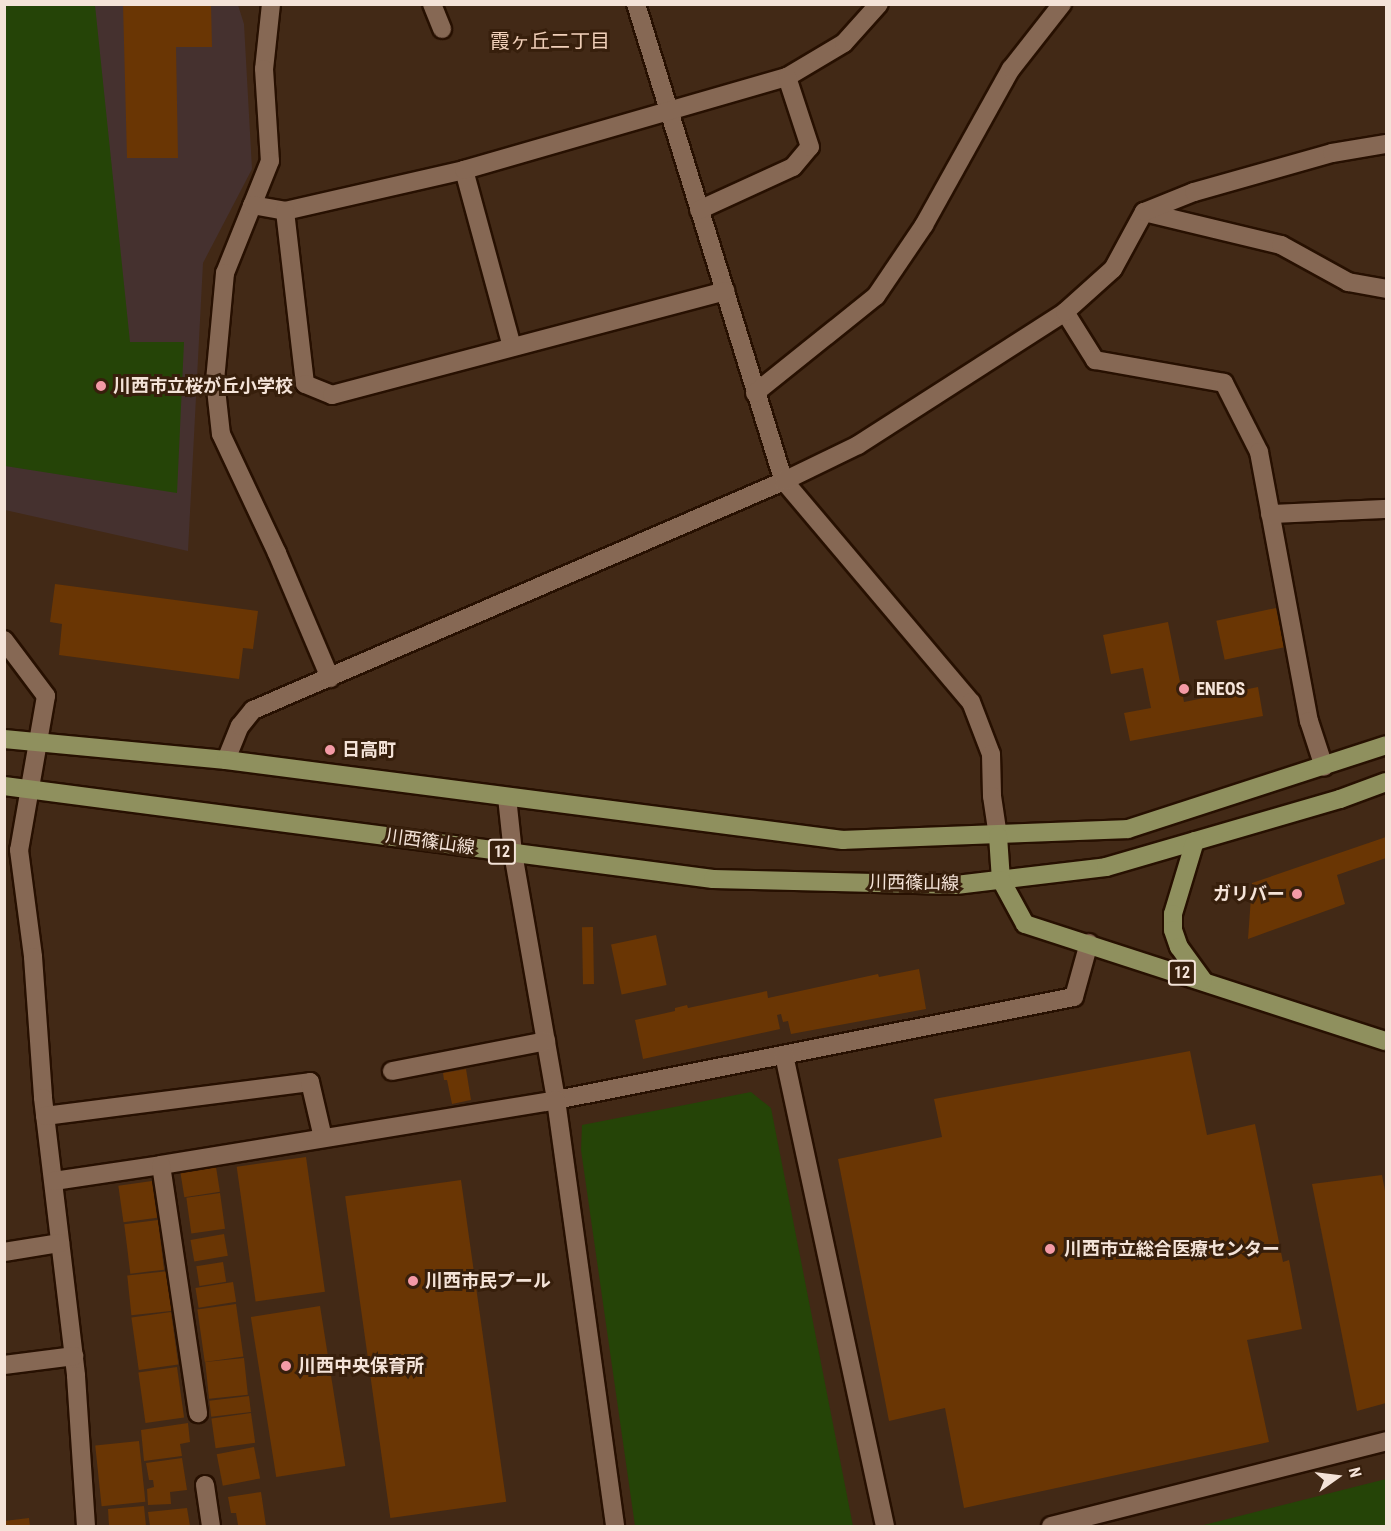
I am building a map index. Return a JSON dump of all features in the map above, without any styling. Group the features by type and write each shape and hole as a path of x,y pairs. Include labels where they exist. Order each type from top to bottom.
{"main road":[{"path":"4,739 226,760 843,840 998,836 1128,829 1386,746"},
{"name":"川西篠山線","path":"4,786 712,879 956,885 1106,867 1340,799 1386,782"},
{"name":"12","path":"998,836 1001,880 1025,924 1386,1041"},
{"name":"12","path":"1195,841 1173,914 1173,930 1179,947 1203,980"}],"street":[{"path":"270,4 264,69 270,161 225,273 215,380 221,434 277,553 330,678"},
{"path":"432,4 441,29"},
{"path":"636,4 784,481 971,702 991,754 992,796 998,836"},
{"path":"252,205 285,211 464,170 788,77 844,43 879,4"},
{"path":"755,393 876,296 924,225 1011,69 1062,4"},
{"path":"699,210 793,167 810,147 788,77"},
{"path":"226,760 240,726 253,710 784,481 858,446 1065,312 1113,269 1144,212 1194,192 1332,153 1386,144"},
{"path":"464,170 512,347"},
{"path":"285,211 305,384 332,395 725,291"},
{"path":"1144,212 1281,244 1348,282 1386,289"},
{"path":"1065,312 1095,360 1224,383 1259,452 1309,721 1324,767"},
{"path":"1270,514 1386,509"},
{"path":"4,640 46,696 19,850 33,957 45,1116 74,1356 86,1527"},
{"path":"507,797 513,853 556,1100 615,1527"},
{"path":"54,1181 556,1100 1074,997 1089,943"},
{"path":"392,1071 546,1041"},
{"path":"784,1055 885,1527"},
{"path":"45,1116 310,1082 323,1138"},
{"path":"161,1165 198,1413"},
{"path":"4,1251 60,1243"},
{"path":"4,1365 74,1356"},
{"path":"1051,1527 1386,1441"},
{"path":"205,1485 211,1527"}],"shaded area":[{"name":"川西市立桜が丘小学校","path":"5,5 238,5 244,24 252,169 203,263 188,551 5,510"}],"green space":[{"path":"4,5 95,5 130,342 184,342 177,493 5,466"},
{"path":"751,1092 771,1108 853,1526 635,1526 581,1150 582,1125"},
{"path":"1386,1479 1386,1526 1200,1526"}],"building":[{"path":"123,4 211,4 212,47 176,47 178,158 127,158"},
{"path":"55,584 258,611 253,649 243,648 239,679 59,655 62,624 50,622"},
{"path":"1276,608 1284,647 1225,660 1216,621"},
{"path":"1168,622 1184,702 1258,687 1263,716 1130,741 1124,713 1151,708 1143,668 1111,674 1103,635"},
{"name":"ガリバー","path":"1386,837 1386,858 1337,875 1345,904 1248,939 1252,883"},
{"path":"582,927 593,927 594,984 583,984"},
{"path":"656,935 667,985 622,994 611,945"},
{"path":"919,969 926,1009 791,1034 788,1021 783,1022 781,1014 777,1015 780,1029 643,1059 635,1020 675,1011 675,1008 687,1005 688,1008 767,991 768,998 878,974 879,977"},
{"name":"川西市立総合医療センター","path":"1190,1051 1207,1135 1255,1124 1283,1262 1289,1260 1302,1329 1247,1340 1269,1442 964,1508 945,1408 889,1421 838,1159 942,1137 934,1099"},
{"path":"466,1069 471,1100 452,1104 447,1080 444,1080 443,1073"},
{"path":"306,1157 325,1292 256,1301 237,1167"},
{"path":"216,1167 220,1192 184,1197 180,1173"},
{"path":"1382,1175 1386,1196 1386,1403 1357,1411 1312,1184"},
{"path":"461,1180 506,1502 390,1518 345,1196"},
{"path":"152,1181 157,1218 123,1222 118,1186"},
{"path":"220,1193 225,1229 191,1233 186,1198"},
{"path":"158,1220 164,1270 130,1274 124,1224"},
{"path":"224,1234 228,1256 194,1262 191,1240"},
{"path":"223,1262 226,1282 199,1286 196,1266"},
{"path":"169,1271 173,1311 131,1315 127,1275"},
{"path":"233,1282 236,1302 199,1308 195,1288"},
{"path":"236,1304 243,1356 205,1362 197,1309"},
{"path":"320,1306 345,1466 276,1477 251,1317"},
{"path":"171,1312 178,1364 139,1370 131,1318"},
{"path":"244,1358 248,1395 209,1399 205,1362"},
{"path":"177,1367 184,1418 145,1423 138,1372"},
{"path":"249,1396 251,1412 211,1417 209,1401"},
{"path":"251,1413 255,1443 216,1448 211,1419"},
{"path":"188,1423 190,1442 180,1444 182,1456 144,1461 141,1430"},
{"path":"139,1441 145,1502 102,1506 95,1446"},
{"path":"254,1447 260,1478 223,1486 217,1454"},
{"path":"182,1458 187,1490 170,1492 171,1504 148,1505 147,1489 154,1487 153,1480 149,1480 146,1463"},
{"path":"261,1492 266,1526 238,1525 236,1513 231,1513 228,1497"},
{"path":"144,1506 146,1526 109,1526 108,1509"},
{"path":"187,1508 190,1526 150,1526 148,1512"},
{"path":"29,1518 30,1526 4,1526 4,1521"}],"place":[{"name":"川西市立桜が丘小学校","path":"101,386"},
{"name":"ENEOS","path":"1184,689"},
{"name":"日高町","path":"330,750"},
{"name":"ガリバー","path":"1297,894"},
{"name":"川西市立総合医療センター","path":"1050,1249"},
{"name":"川西市民プール","path":"413,1281"},
{"name":"川西中央保育所","path":"286,1366"}],"district":[{"name":"霞ヶ丘二丁目","path":"550,41"}]}
